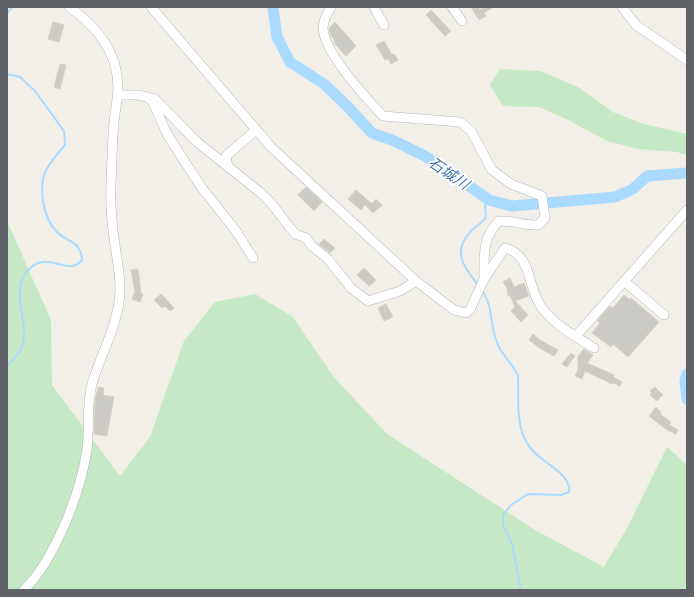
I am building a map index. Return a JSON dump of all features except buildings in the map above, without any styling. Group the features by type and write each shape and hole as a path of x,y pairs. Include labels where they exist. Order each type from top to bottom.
{"street":[{"path":"24,590 48,557 62,530 76,495 87,448 88,402 118,308 120,289 119,263 115,246 110,195 114,122 119,95 115,65 96,30 69,7"},
{"path":"151,7 271,147 416,281 454,310 466,313 470,310 484,279 505,248 516,250 527,266 530,284 540,305 568,332 594,348"},
{"path":"331,7 326,15 323,28 328,43 336,59 348,76 383,116 460,122 471,131 492,170 511,184 542,196 545,218 538,225 499,221 488,234 485,249 484,279"},
{"path":"374,7 384,25"},
{"path":"452,7 462,21"},
{"path":"622,7 636,25 687,60"},
{"path":"119,95 155,99 181,128 248,182 271,203 295,234 306,238 312,246 328,259 345,283 364,299 368,301 393,294 416,281"},
{"path":"147,97 153,102 167,134 202,188 236,231 253,258"},
{"path":"228,167 226,156 256,130"},
{"path":"576,336 687,210"},
{"path":"624,281 664,315"}],"green space":[{"path":"500,69 540,71 578,87 613,112 644,124 687,134 687,155 677,152 638,149 607,141 568,120 539,107 503,106 490,85"},
{"path":"7,221 51,320 52,385 120,476 150,437 184,341 215,302 255,294 293,317 333,376 387,434 535,530 604,567 627,528 667,447 687,465 687,590 7,590"}],"waterway":[{"path":"7,14 12,7"},
{"name":"石城川","path":"273,7 277,37 290,62 324,84 372,133 392,140 425,156 489,200 512,206 615,197 633,189 647,176 687,173"},
{"path":"7,74 20,77 35,91 64,131 65,145 46,170 42,185 43,202 45,211 52,226 61,236 77,245 82,260 76,265 69,266 41,262 33,266 25,274 21,282 20,291 24,338 21,350 7,366"},
{"path":"478,285 464,265 461,252 462,245 466,238 486,217 485,206 487,198"},
{"path":"482,290 490,310 496,340 501,351 518,375 518,406 520,426 523,436 534,452 562,475 569,486 569,492 561,495 528,494 511,505 503,515 503,525 512,544 521,590"},
{"name":"石城川","path":"687,374 685,381 687,399"},
{"path":"7,483 7,489"}]}
